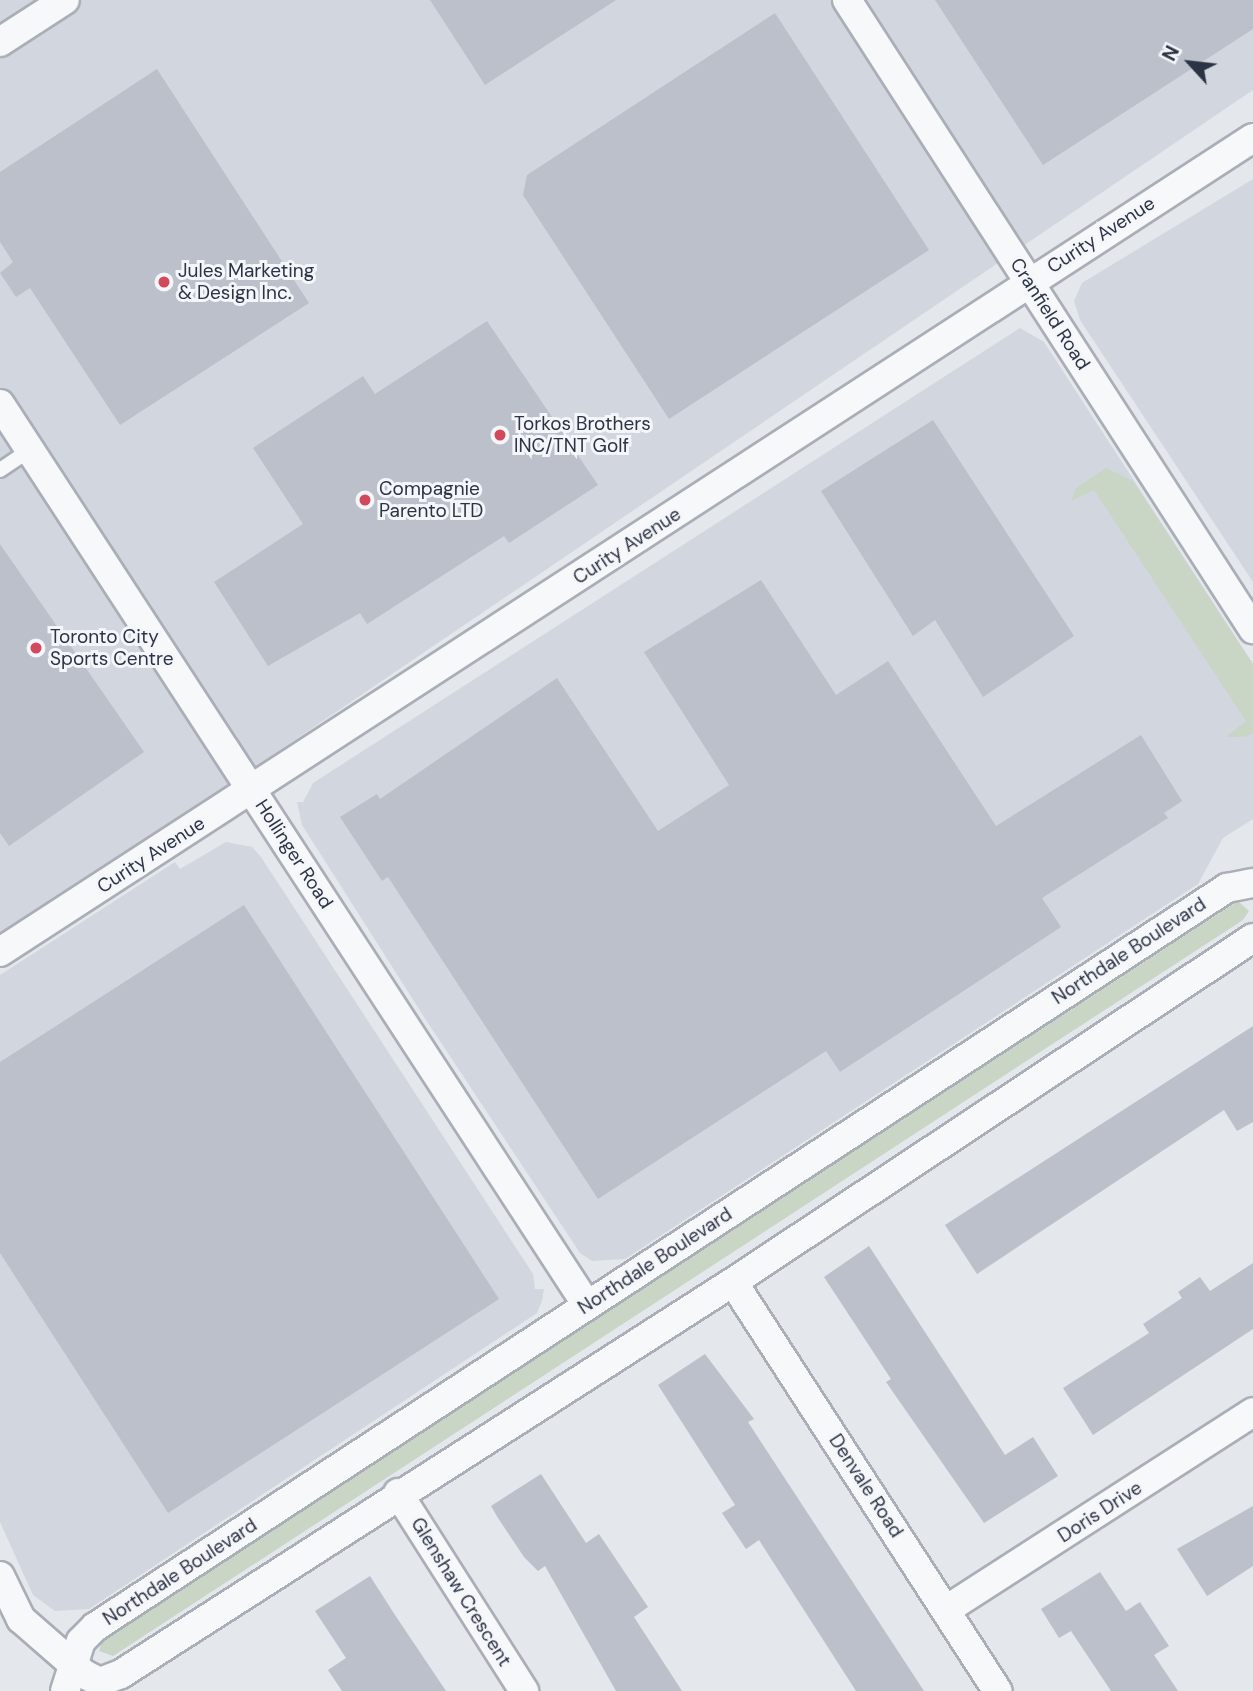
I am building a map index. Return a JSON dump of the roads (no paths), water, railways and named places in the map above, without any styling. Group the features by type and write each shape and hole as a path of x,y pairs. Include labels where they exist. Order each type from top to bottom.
{"street":[{"path":"0,42 65,0"},
{"name":"Cranfield Road","path":"847,0 1253,629"},
{"name":"Curity Avenue","path":"0,952 1253,138"},
{"name":"Hollinger Road","path":"0,404 587,1305"},
{"name":"Northdale Boulevard","path":"65,1691 81,1641 94,1627 1227,888 1253,883"},
{"path":"0,1576 21,1619 100,1682 121,1674 398,1493 733,1283 1253,938"},
{"name":"Denvale Road","path":"733,1283 998,1691"},
{"name":"Doris Drive","path":"946,1610 1253,1412"},
{"name":"Glenshaw Crescent","path":"398,1493 524,1691"}],"lane":[{"path":"0,470 30,450"}],"place":[{"name":"Jules Marketing & Design Inc.","path":"164,282"},
{"name":"Torkos Brothers INC/TNT Golf","path":"500,435"},
{"name":"Compagnie Parento LTD","path":"365,500"},
{"name":"Toronto City Sports Centre","path":"36,648"}]}
